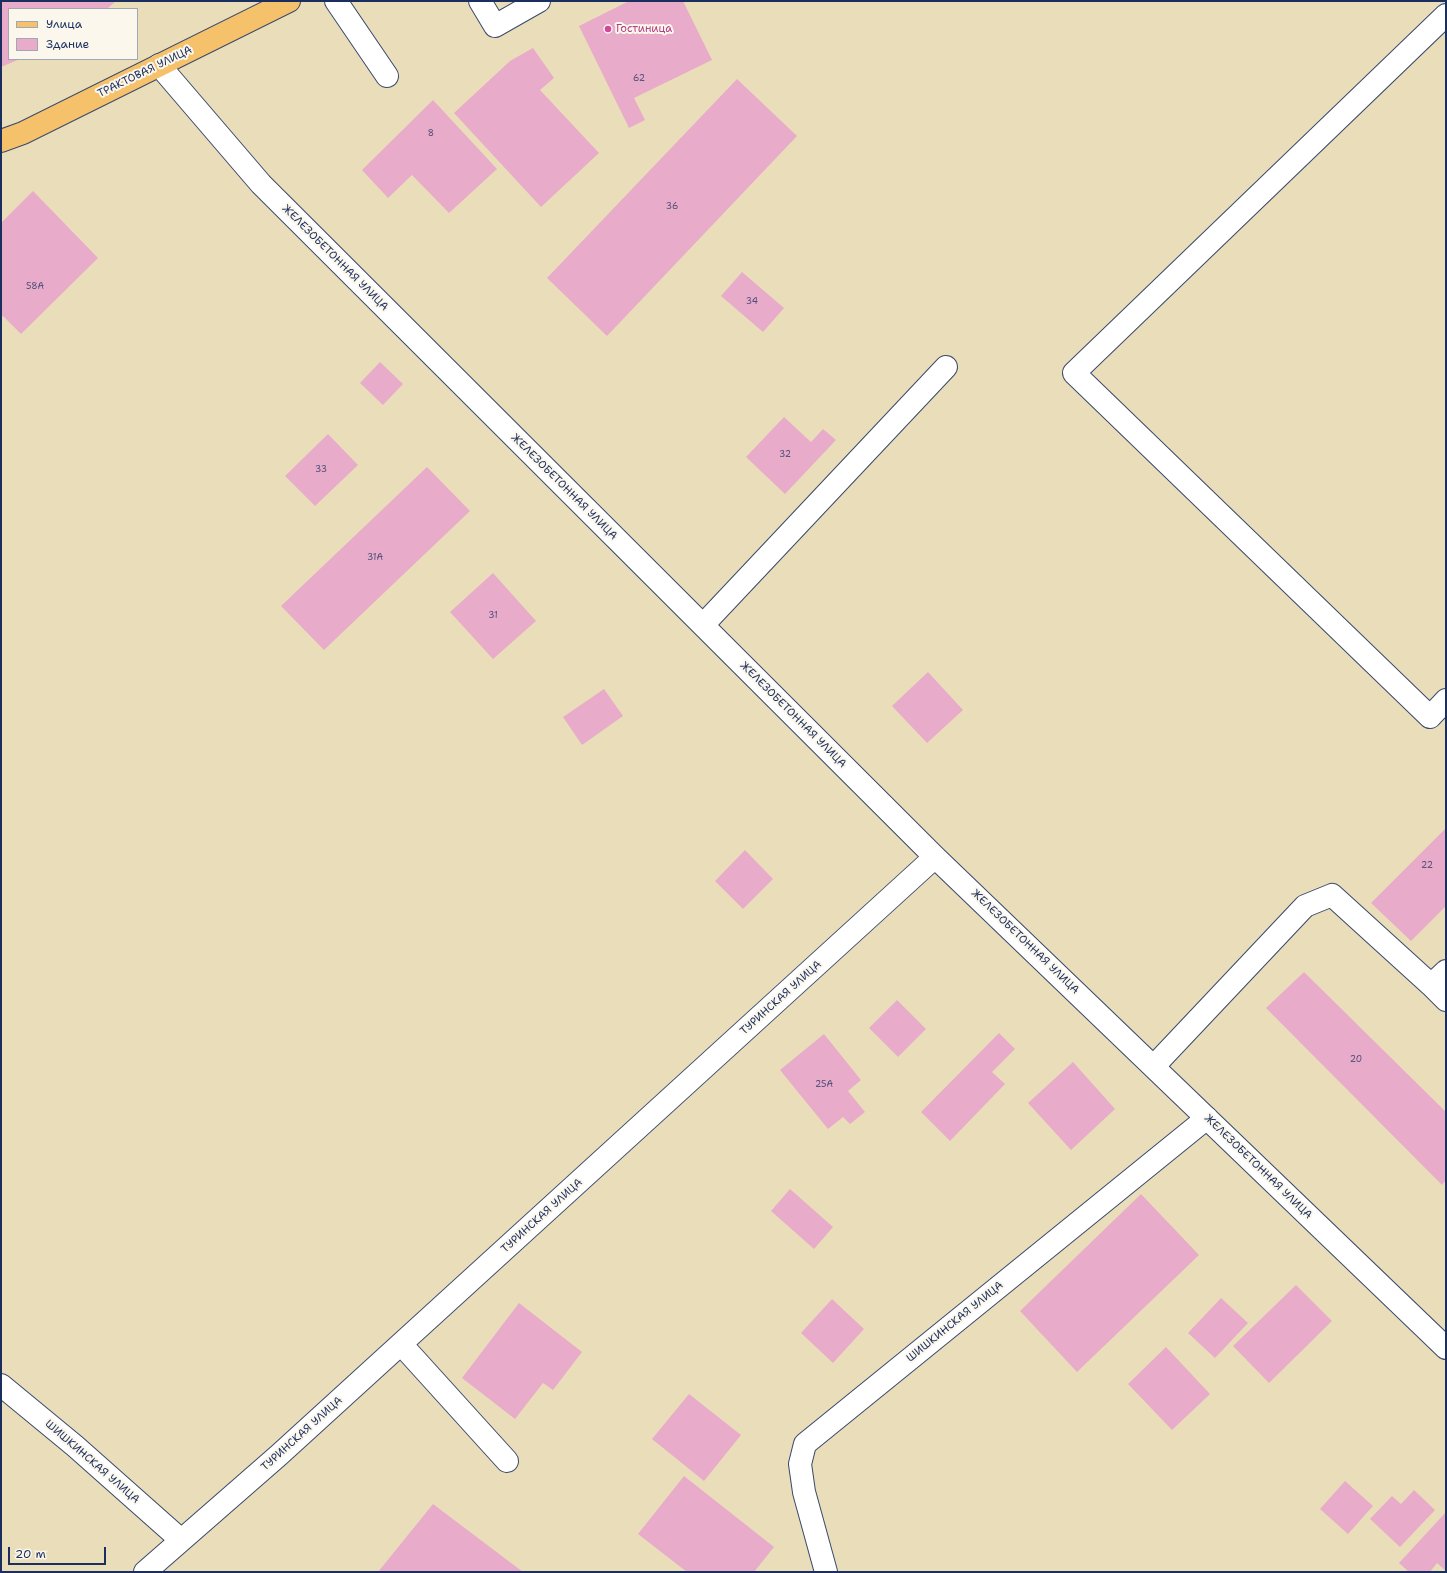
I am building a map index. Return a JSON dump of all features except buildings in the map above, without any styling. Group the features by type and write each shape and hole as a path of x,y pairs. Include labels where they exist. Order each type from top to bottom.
{"main road":[{"name":"ТРАКТОВАЯ УЛИЦА","path":"1,141 23,134 288,1"}],"street":[{"path":"336,1 387,76"},
{"path":"480,1 495,26 539,1"},
{"path":"1446,15 1074,373 1430,717 1446,700"},
{"name":"ЖЕЛЕЗОБЕТОННАЯ УЛИЦА","path":"159,65 261,184 935,857 1446,1348"},
{"path":"703,625 946,367"},
{"name":"ТУРИНСКАЯ УЛИЦА","path":"145,1572 280,1455 935,857"},
{"path":"1154,1066 1305,906 1332,895 1441,985"},
{"name":"ШИШКИНСКАЯ УЛИЦА","path":"826,1572 804,1492 800,1464 805,1444 1207,1118"},
{"path":"401,1344 507,1461"},
{"name":"ШИШКИНСКАЯ УЛИЦА","path":"1,1385 75,1446 181,1540"}],"place":[{"name":"Гостиница","path":"608,29"}]}
